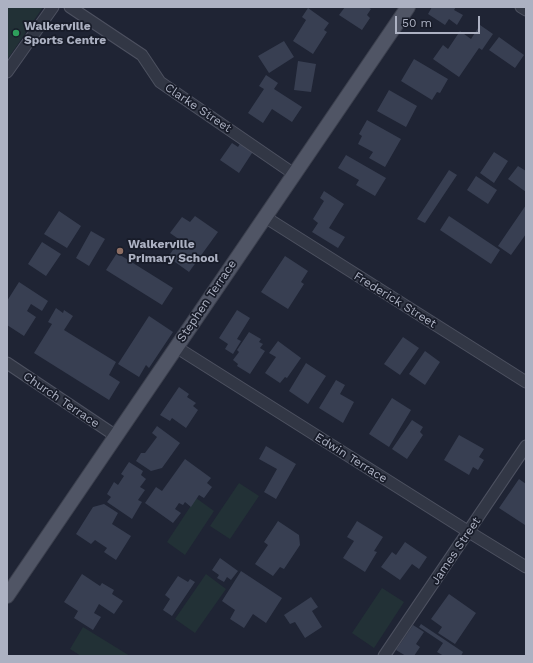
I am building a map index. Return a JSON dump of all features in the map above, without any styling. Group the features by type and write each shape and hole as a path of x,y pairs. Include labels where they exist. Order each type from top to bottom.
{"main road":[{"name":"Stephen Terrace","path":"7,596 408,7"}],"street":[{"path":"7,72 53,7"},
{"name":"Clarke Street","path":"70,7 142,55 160,82 294,174"},
{"path":"521,7 526,10"},
{"name":"Frederick Street","path":"265,217 526,382"},
{"name":"Edwin Terrace","path":"176,347 526,567"},
{"name":"Church Terrace","path":"7,363 116,436"},
{"name":"James Street","path":"384,656 526,446"}],"shaded area":[{"name":"Walkerville Sports Centre","path":"7,7 43,7 7,60"},
{"path":"239,483 259,496 230,539 210,526"},
{"path":"196,498 214,511 185,555 167,542"},
{"path":"206,574 226,589 195,633 175,619"},
{"path":"382,588 404,602 374,648 352,633"},
{"path":"83,627 130,656 81,656 70,649"}],"building":[{"path":"345,7 368,7 371,9 367,15 370,18 362,30 339,15"},
{"path":"432,7 456,7 454,10 463,15 457,25 449,19 445,25 428,14"},
{"path":"308,8 329,23 324,30 327,32 313,54 293,41 306,20 302,17"},
{"path":"480,25 493,34 482,50 479,48 459,77 433,59 443,45 448,49 460,31 471,39"},
{"path":"499,37 524,55 515,68 489,50"},
{"path":"284,41 294,57 269,73 258,56"},
{"path":"414,59 448,79 440,93 437,92 432,100 401,81"},
{"path":"298,61 316,64 311,92 294,90"},
{"path":"266,75 278,83 274,89 302,107 292,122 272,109 263,123 248,113 264,89 259,86"},
{"path":"389,90 417,106 406,127 377,111"},
{"path":"367,120 401,139 385,167 369,158 373,152 358,144 362,136 359,134"},
{"path":"241,142 254,150 239,173 220,160 232,143 238,147"},
{"path":"494,152 508,161 494,183 480,173"},
{"path":"346,155 386,178 375,196 356,185 359,180 338,168"},
{"path":"518,166 526,171 526,192 508,179"},
{"path":"449,170 457,175 425,223 417,219"},
{"path":"476,176 497,190 488,204 467,190"},
{"path":"324,191 344,204 329,228 345,237 338,248 312,232 318,223 313,219 324,201 320,198"},
{"path":"526,205 526,234 511,255 498,246"},
{"path":"59,211 81,226 67,248 44,234"},
{"path":"195,216 218,232 189,272 168,257 180,240 170,233 182,217 190,222"},
{"path":"449,216 500,250 491,264 440,230"},
{"path":"91,231 105,239 89,266 76,258"},
{"path":"42,242 61,254 46,276 28,264"},
{"path":"117,253 173,288 162,305 106,270"},
{"path":"285,256 308,271 301,282 304,284 288,309 261,292"},
{"path":"19,282 48,301 42,311 31,304 27,311 36,317 24,336 7,325 7,301"},
{"path":"56,308 63,313 64,310 73,316 64,330 116,362 109,375 120,382 109,400 34,353 52,324 48,322"},
{"path":"237,310 250,318 237,339 241,341 233,354 225,349 228,344 219,338"},
{"path":"149,316 173,332 149,368 146,365 139,377 118,364"},
{"path":"249,332 261,339 259,342 263,344 260,348 265,351 250,374 237,366 238,364 233,360 239,352 237,350"},
{"path":"403,337 419,348 400,375 384,364"},
{"path":"278,341 301,358 287,378 285,377 280,383 265,373 276,357 269,353"},
{"path":"425,351 440,362 425,385 409,374"},
{"path":"306,363 326,376 308,404 289,391"},
{"path":"336,380 345,385 340,394 354,402 343,423 319,408"},
{"path":"179,387 189,394 187,397 196,403 193,406 198,410 186,428 172,418 170,421 160,415"},
{"path":"392,398 411,410 389,447 369,434"},
{"path":"412,420 423,427 420,432 423,435 407,459 392,449"},
{"path":"157,426 180,443 162,468 151,471 136,461 141,453 145,453 157,437 152,433"},
{"path":"459,435 484,449 479,457 484,460 478,470 473,467 469,475 444,460"},
{"path":"266,446 296,464 276,499 264,492 277,469 259,459"},
{"path":"185,459 211,478 207,483 212,487 204,498 199,495 191,507 185,502 183,505 179,503 175,509 181,513 173,523 145,503 156,487 162,491"},
{"path":"129,462 143,471 141,475 146,479 140,487 145,490 138,500 142,502 132,519 107,502 111,497 107,494 114,482 118,485 124,476 121,474"},
{"path":"519,479 526,484 525,525 499,508"},
{"path":"104,504 118,513 112,524 131,536 116,560 104,552 107,548 95,540 91,544 76,534 93,507"},
{"path":"278,521 299,535 300,545 284,569 280,567 273,576 255,564 268,545 264,542"},
{"path":"357,521 383,537 374,551 377,552 365,572 343,558 354,541 347,537"},
{"path":"405,542 427,557 419,569 412,564 400,580 381,567 392,552 396,555"},
{"path":"220,558 238,571 231,580 227,577 224,582 217,578 219,575 212,570"},
{"path":"241,571 282,598 266,623 253,614 244,628 230,619 235,610 222,601"},
{"path":"82,574 100,586 102,583 114,590 112,594 123,601 114,614 99,604 94,613 101,617 93,630 74,618 78,611 64,602"},
{"path":"178,576 188,582 190,579 195,582 172,616 163,610 170,599 165,595"},
{"path":"449,594 476,613 455,644 438,633 442,627 431,619"},
{"path":"311,597 318,607 312,611 322,627 305,638 295,622 290,624 284,615"},
{"path":"421,624 463,652 461,656 444,656 437,652 443,643 419,627"},
{"path":"413,625 424,632 416,644 420,647 414,656 406,656 396,650"}],"place":[{"name":"Walkerville Sports Centre","path":"16,33"},
{"name":"Walkerville Primary School","path":"120,251"}]}
